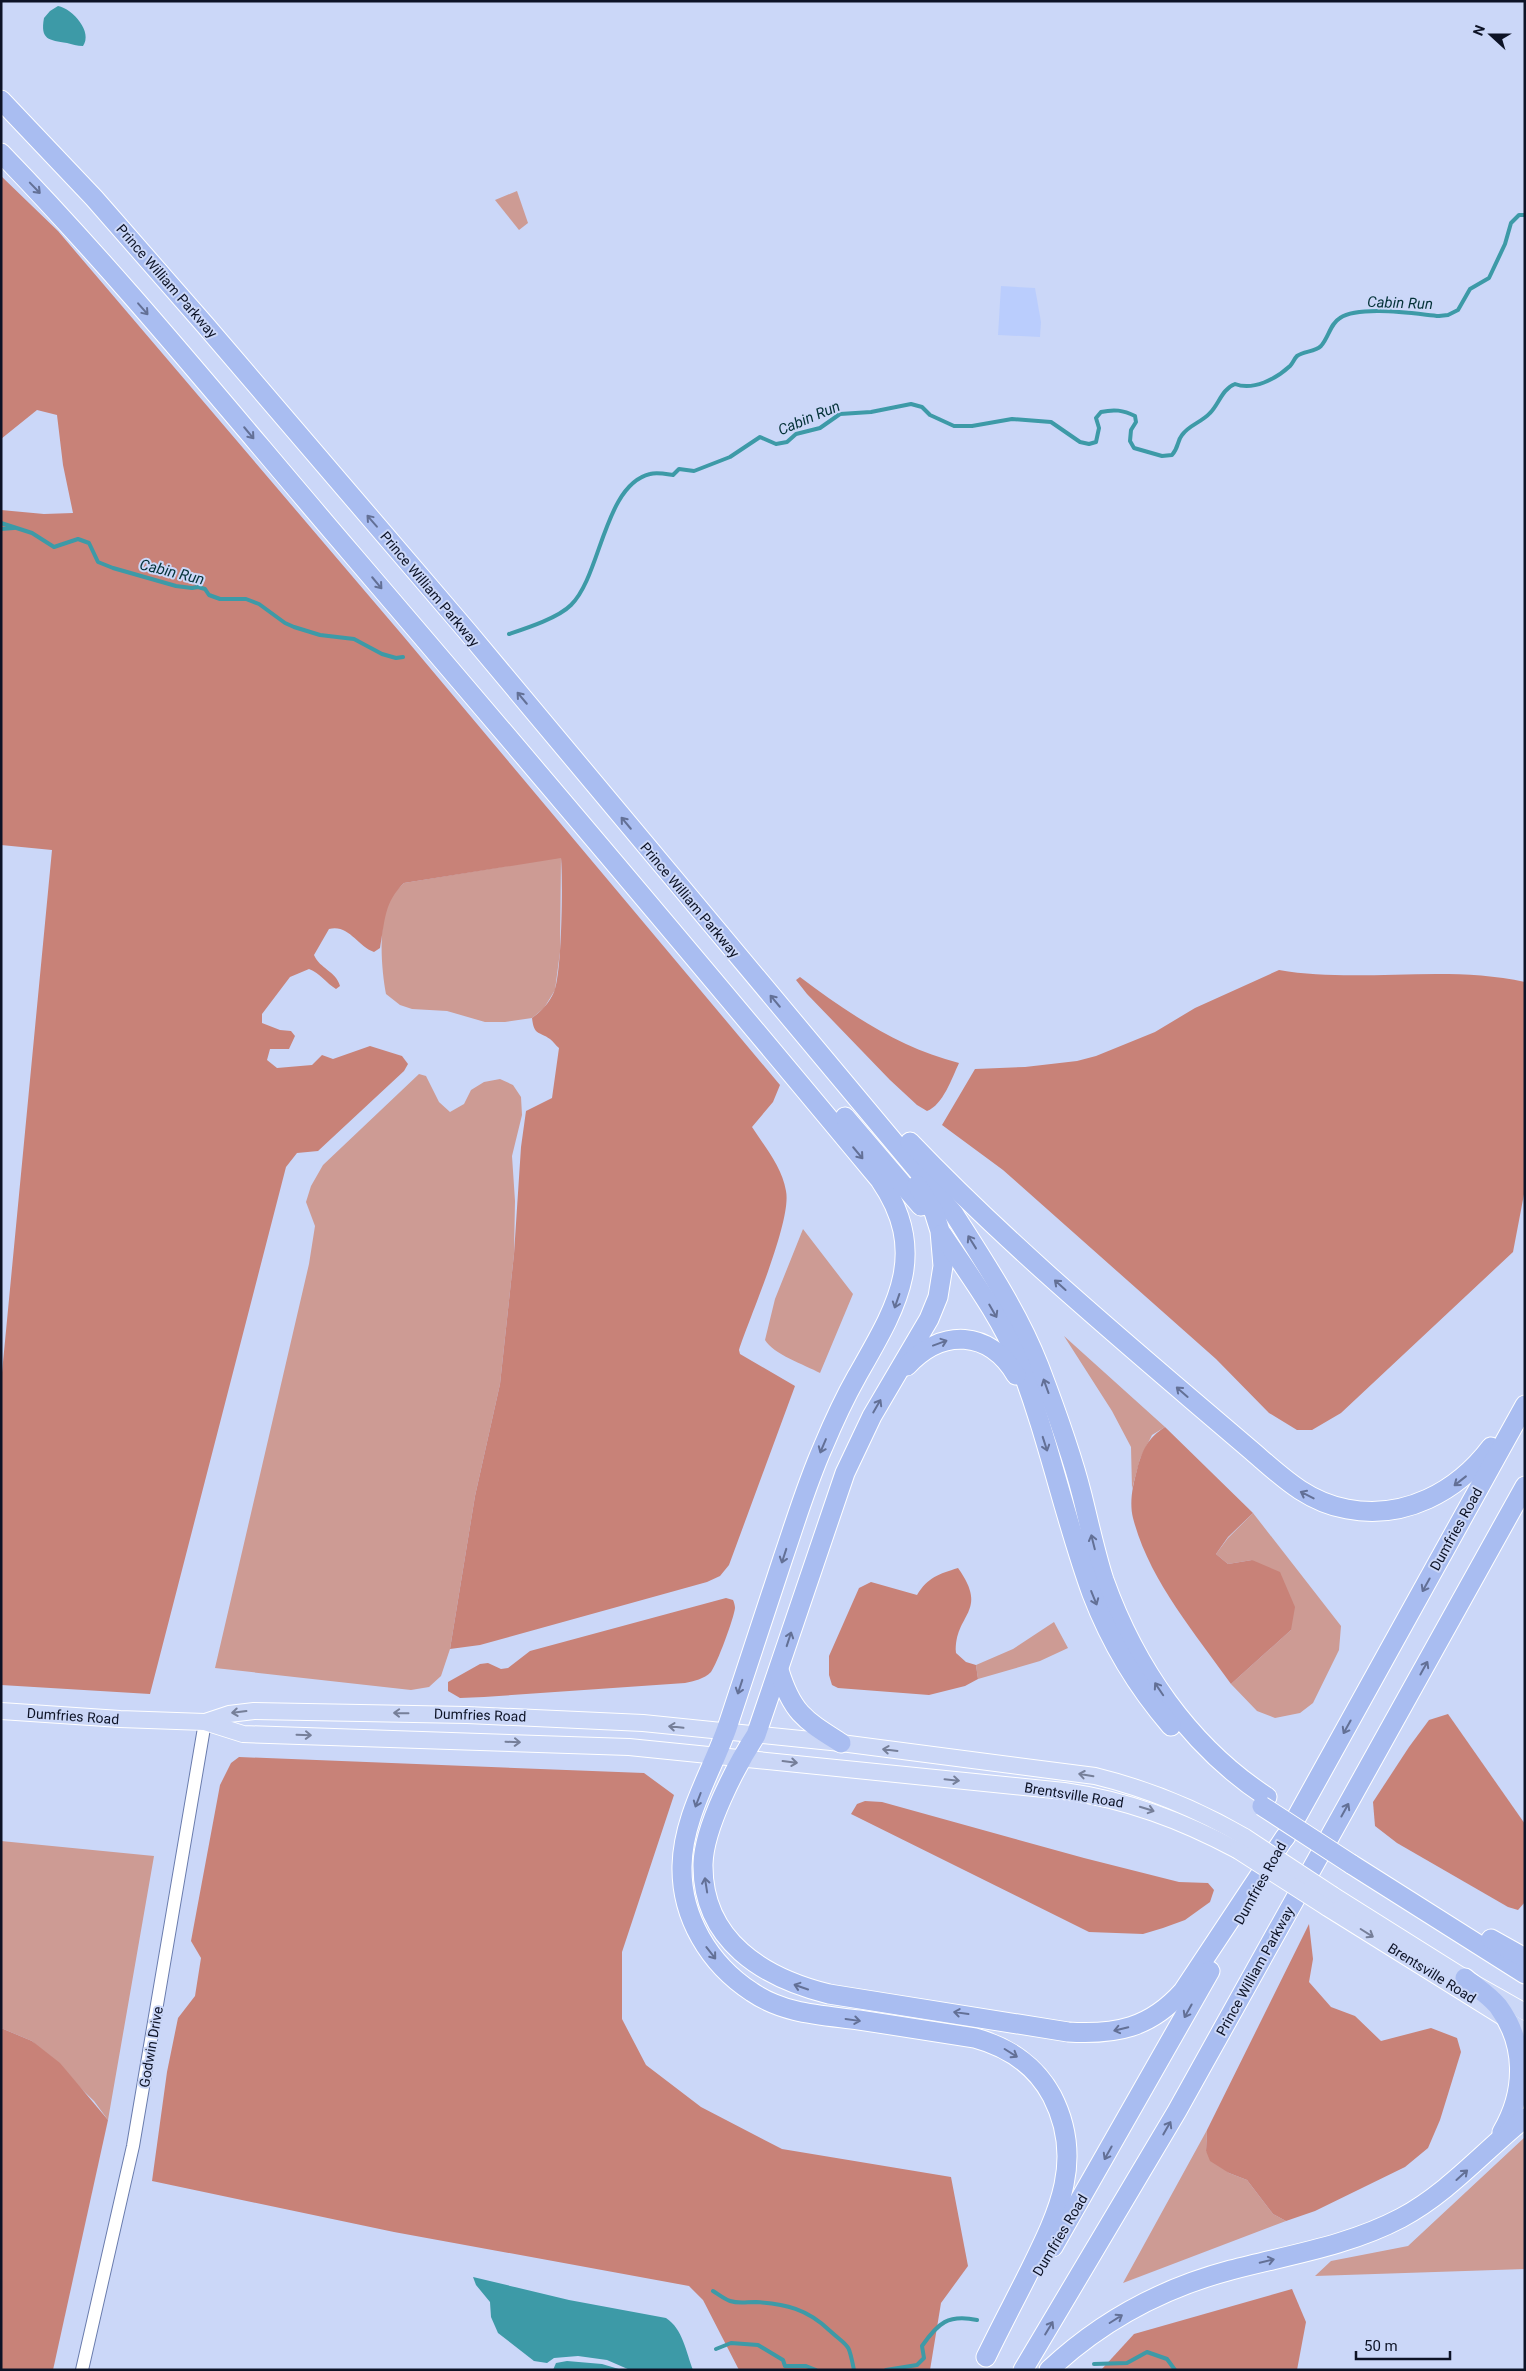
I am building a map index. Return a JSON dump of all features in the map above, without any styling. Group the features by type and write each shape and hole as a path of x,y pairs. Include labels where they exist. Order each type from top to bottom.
{"highway":[{"name":"Prince William Parkway","path":"1,100 94,198 467,631 847,1089"},
{"path":"1,153 104,263 726,995 880,1180 893,1200 902,1228 905,1252 902,1287 897,1303 882,1334 848,1393 810,1478 725,1732 686,1831 682,1865 683,1890 689,1916 699,1938 712,1957 752,1992 783,2008 813,2015 975,2038 990,2042 1010,2052 1039,2076 1056,2104 1066,2134 1067,2171 1065,2188 1048,2235 982,2363"},
{"path":"726,995 760,1016 940,1231 999,1322 1016,1357 1030,1397 1092,1594 1118,1648 1153,1704 1181,1738 1224,1779 1265,1802 1353,1859 1525,1974"},
{"path":"806,1040 839,1068 952,1186 1000,1231 1107,1327 1302,1493 1332,1506 1360,1511 1399,1508 1424,1501 1454,1486 1466,1477 1525,1404"},
{"path":"847,1089 925,1196 934,1212 940,1231 943,1266 938,1297 929,1319 872,1416 845,1473 756,1735 742,1757 717,1813 703,1863 705,1884 714,1915 722,1930 748,1959 766,1972 800,1987 829,1994 1068,2032 1098,2033 1128,2028 1152,2018 1172,2003 1192,1978 1285,1838"},
{"path":"847,1089 916,1166 954,1214 990,1271 1023,1331 1038,1365 1073,1462 1100,1568 1109,1594 1146,1670 1181,1720 1212,1754 1265,1802"},
{"path":"890,1384 914,1358 928,1348 952,1340 967,1339 989,1346 1005,1358 1030,1397"},
{"name":"Dumfries Road","path":"982,2363 1089,2186 1285,1838 1525,1404"},
{"path":"1479,1568 1525,1486"},
{"path":"1479,1568 1525,1513"},
{"name":"Prince William Parkway","path":"1023,2370 1177,2112 1479,1568"},
{"path":"779,1670 786,1692 796,1710 811,1724 841,1743"},
{"path":"1353,1859 1494,1942 1525,1958"},
{"path":"1465,1978 1520,2022 1523,2079 1514,2112 1494,2143"},
{"path":"1049,2370 1065,2355 1105,2326 1127,2312 1173,2289 1230,2270 1346,2240 1402,2218 1455,2180 1494,2143 1525,2118"}],"main road":[{"name":"Dumfries Road","path":"1,1711 120,1719 205,1722 243,1734 567,1744 742,1757"},
{"name":"Dumfries Road","path":"205,1722 229,1714 254,1711 314,1711 555,1718 643,1723 756,1735"},
{"name":"Brentsville Road","path":"756,1735 841,1743 1095,1776 1173,1801 1520,2022"},
{"name":"Brentsville Road","path":"742,1757 1102,1797 1162,1814 1241,1844"},
{"name":"Brentsville Road","path":"1329,1901 1465,1978"}],"street":[{"name":"Godwin Drive","path":"82,2370 133,2146 205,1722"}],"shaded area":[{"path":"58,6 70,12 80,22 85,34 83,46 51,40 45,35 43,31 44,18"},
{"path":"1,176 58,231 404,637 780,1085 773,1102 752,1127 781,1174 786,1191 786,1205 777,1246 739,1350 740,1354 795,1386 729,1565 720,1576 707,1582 480,1645 450,1649 475,1496 500,1384 514,1254 521,1147 526,1111 552,1098 559,1048 534,1028 532,1018 547,1003 554,992 557,982 561,926 561,858 404,883 397,890 389,905 386,912 380,948 374,952 348,932 336,928 329,929 314,955 320,964 335,977 340,986 336,989 309,969 290,977 262,1014 262,1023 280,1030 291,1031 295,1036 289,1049 270,1049 267,1060 277,1068 312,1065 322,1055 333,1059 370,1046 402,1056 408,1064 404,1071 318,1151 297,1153 286,1167 150,1694 1,1685 1,1383 52,850 1,845 1,510 44,514 73,513 63,465 57,415 37,410 1,439"},
{"path":"517,191 528,223 519,230 495,200"},
{"path":"1001,286 1035,288 1041,322 1040,337 998,335"},
{"path":"561,857 560,952 555,990 544,1008 532,1018 505,1022 485,1022 447,1011 412,1009 400,1005 386,994 382,957 384,915 393,894 404,883"},
{"path":"1279,970 1340,975 1464,974 1525,982 1525,1189 1513,1252 1341,1413 1312,1430 1297,1430 1269,1413 1216,1359 1003,1170 942,1125 975,1069 1025,1067 1077,1061 1096,1056 1155,1032 1195,1008"},
{"path":"800,977 856,1017 896,1039 937,1057 959,1063 938,1103 927,1111 917,1105 890,1080 807,994 796,980"},
{"path":"419,1074 426,1076 439,1102 450,1112 464,1104 471,1090 484,1082 500,1079 513,1085 521,1097 522,1115 512,1156 515,1201 514,1254 500,1384 475,1496 450,1649 441,1676 429,1687 411,1690 215,1668 309,1264 315,1226 306,1202 311,1186 323,1165"},
{"path":"803,1229 853,1294 820,1373 775,1350 765,1340 775,1299"},
{"path":"1064,1336 1165,1427 1152,1435 1140,1459 1132,1489 1131,1447 1112,1411"},
{"path":"1165,1427 1253,1513 1228,1537 1216,1554 1228,1564 1252,1560 1280,1572 1295,1607 1291,1630 1231,1684 1174,1605 1150,1563 1140,1541 1133,1518 1132,1494 1141,1456 1150,1440"},
{"path":"1253,1513 1341,1626 1339,1650 1313,1703 1300,1713 1275,1718 1257,1711 1231,1684 1291,1630 1252,1560 1228,1564 1216,1554 1228,1538"},
{"path":"958,1568 967,1583 971,1595 971,1604 960,1629 956,1653 966,1662 976,1665 978,1679 965,1686 929,1695 838,1688 832,1685 829,1675 829,1656 859,1588 871,1582 917,1595 925,1584 934,1577"},
{"path":"726,1598 733,1600 735,1607 729,1631 711,1672 699,1679 685,1683 484,1697 460,1698 448,1691 448,1682 480,1664 488,1663 501,1669 508,1668 530,1651"},
{"path":"1054,1622 1068,1648 1040,1661 978,1679 976,1665 1013,1649"},
{"path":"1448,1714 1525,1824 1525,1902 1518,1910 1508,1907 1397,1843 1375,1826 1373,1802 1429,1720"},
{"path":"239,1757 644,1773 674,1795 622,1952 622,2019 646,2065 701,2107 782,2149 951,2177 968,2266 941,2303 930,2370 739,2370 703,2300 689,2286 394,2232 152,2181 167,2072 178,2018 195,1996 201,1958 191,1941 220,1785 231,1763"},
{"path":"865,1801 882,1802 1084,1858 1179,1882 1208,1883 1214,1890 1210,1902 1185,1920 1163,1928 1143,1934 1089,1932 851,1814 857,1804"},
{"path":"1,1841 154,1856 108,2120 94,2101 32,2041 1,2028"},
{"path":"1309,1924 1313,1959 1309,1982 1331,2007 1355,2016 1381,2041 1431,2028 1457,2038 1461,2052 1440,2120 1428,2148 1405,2167 1315,2211 1286,2221 1273,2214 1247,2180 1229,2173 1210,2161 1206,2151 1207,2130"},
{"path":"1,2028 32,2041 60,2063 108,2120 53,2370 1,2370"},
{"path":"1207,2130 1206,2151 1229,2173 1247,2180 1273,2214 1286,2221 1123,2283"},
{"path":"1525,2137 1525,2269 1315,2276 1331,2261 1408,2246"},
{"path":"473,2277 569,2300 666,2318 680,2335 693,2370 630,2370 607,2360 578,2356 554,2358 547,2363 534,2361 498,2333 491,2317 490,2302 476,2285"},
{"path":"1292,2289 1306,2322 1297,2370 1101,2370 1134,2334"},
{"path":"567,2361 602,2364 622,2370 553,2370 556,2363"}],"waterway":[{"name":"Cabin Run","path":"509,634 533,626 571,605 590,574 604,533 622,495 635,482 650,474 673,475 679,469 694,471 730,457 760,437 776,444 787,442 796,434 820,428 840,414 871,412 911,404 922,407 930,415 954,426 972,426 1012,419 1051,422 1080,442 1089,444 1096,442 1099,428 1096,418 1101,412 1122,411 1135,416 1136,422 1131,430 1130,441 1134,448 1162,456 1172,455 1180,437 1210,413 1227,389 1235,384 1242,386 1257,385 1278,375 1290,366 1297,356 1321,346 1334,324 1340,318 1349,314 1374,311 1439,316 1448,315 1458,310 1470,289 1489,278 1505,244 1511,223 1519,215 1525,215"},
{"name":"Cabin Run","path":"1,523 32,533 54,547 78,539 89,543 98,562 113,568 176,586 205,589 209,595 220,599 246,599 259,604 285,623 294,627 320,635 354,639 382,654 396,658 403,657"},
{"name":"Cabin Run","path":"1,529 14,528"},
{"path":"713,2291 733,2302 777,2304 796,2309 813,2317 845,2343 851,2354 854,2370"},
{"path":"886,2370 917,2365 924,2358 922,2346 933,2331 945,2322 958,2318 977,2320"},
{"path":"716,2349 731,2343 758,2345 783,2360 785,2366 806,2366 816,2370"},
{"path":"1094,2364 1127,2363 1147,2352 1167,2359 1175,2370"}]}
